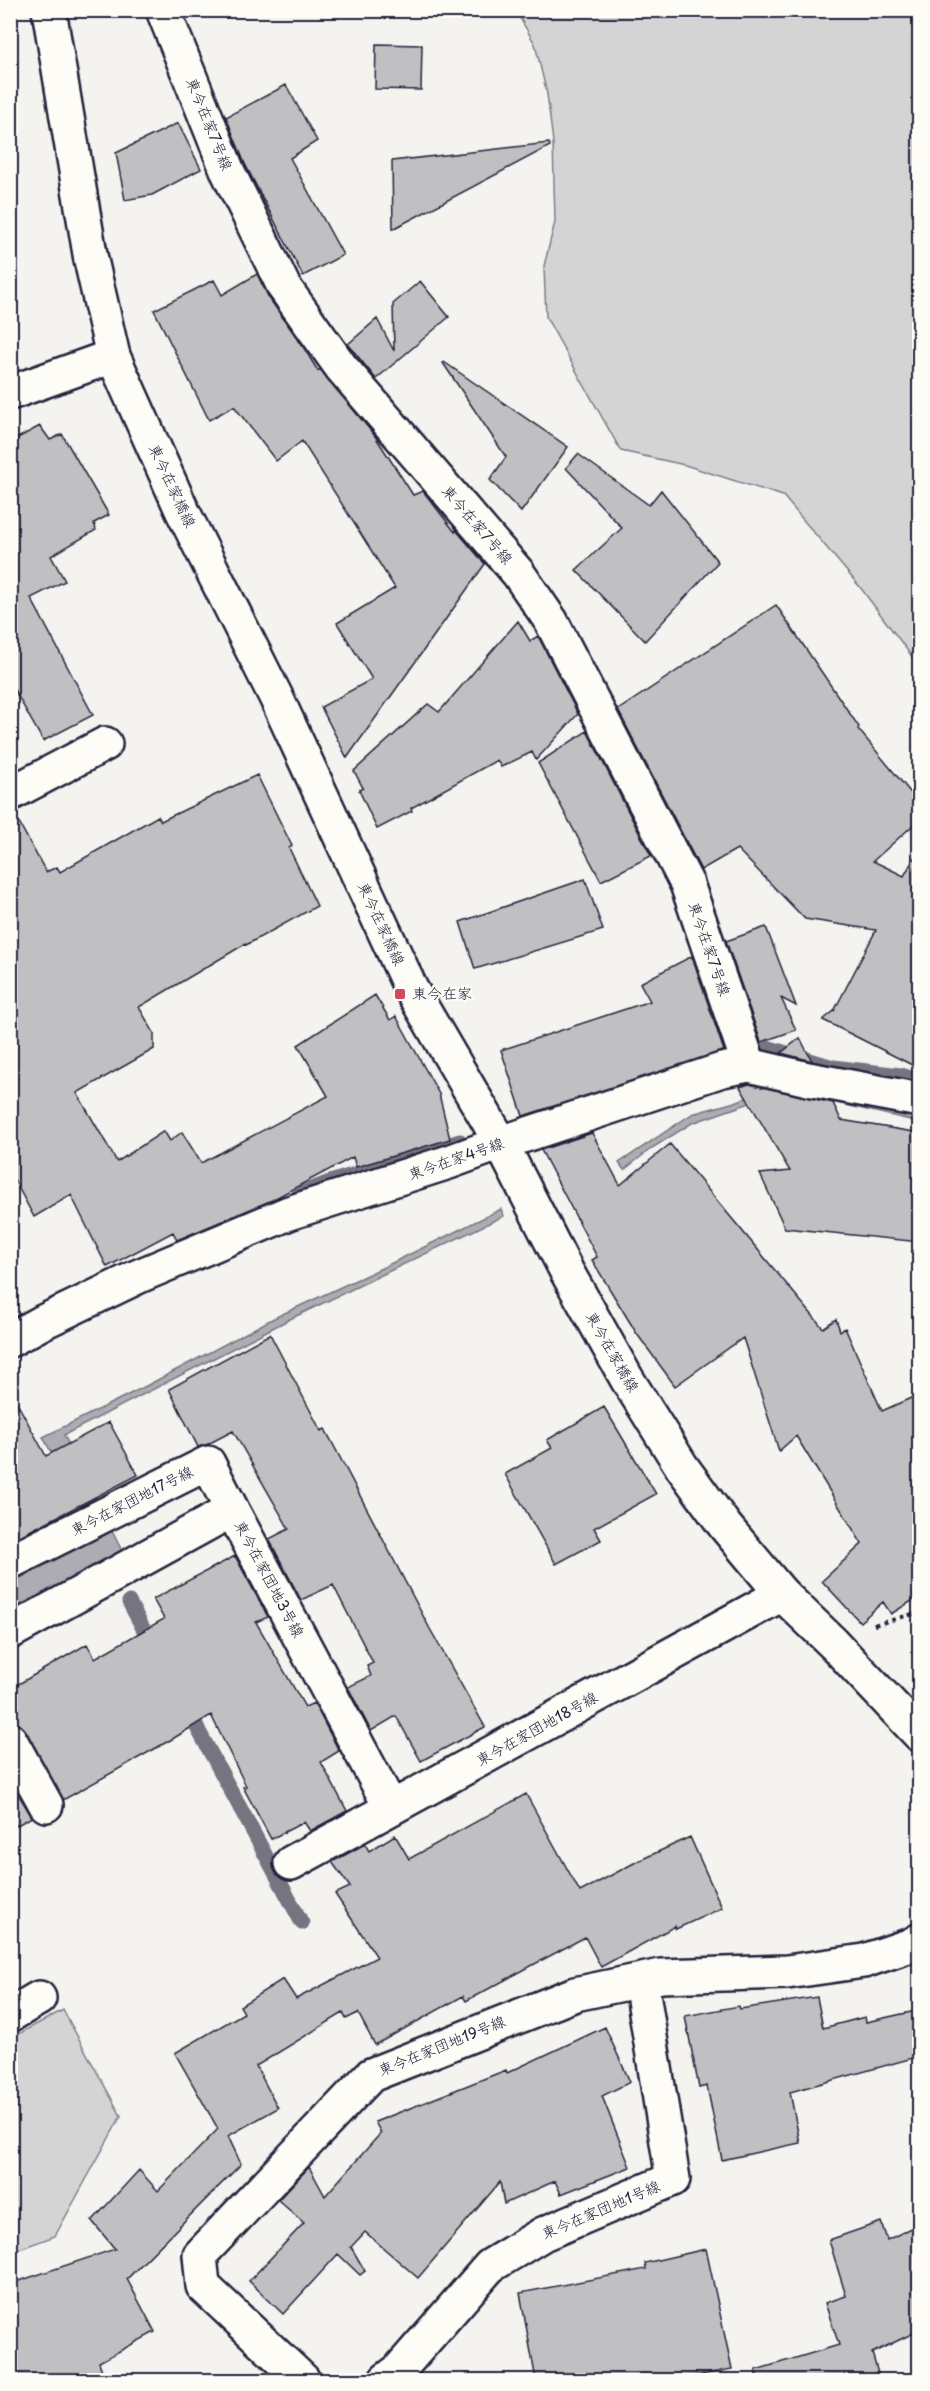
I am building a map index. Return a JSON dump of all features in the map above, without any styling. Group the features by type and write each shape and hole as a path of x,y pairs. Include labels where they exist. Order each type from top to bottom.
{"street":[{"name":"東今在家橋線","path":"49,10 91,260 113,356 182,510 276,697 411,988 501,1143 567,1272 627,1379 682,1467 725,1526 782,1594 833,1643 920,1735"},
{"name":"東今在家7号線","path":"163,10 228,172 284,287 340,367 518,573 551,621 687,884 749,1065"},
{"path":"10,393 113,356"},
{"path":"10,794 105,744"},
{"name":"東今在家4号線","path":"10,1340 140,1276 289,1213 722,1070 749,1065 808,1079 920,1100"},
{"name":"東今在家団地17号線","path":"10,1562 208,1463 232,1510"},
{"name":"東今在家団地3号線","path":"10,1632 232,1510 391,1808"},
{"name":"東今在家団地18号線","path":"291,1863 782,1594"},
{"path":"10,1740 46,1805"},
{"name":"東今在家団地19号線","path":"303,2380 203,2286 200,2255 371,2075 575,1994 661,1976 787,1972 864,1961 911,1946 920,1940"},
{"name":"東今在家団地1号線","path":"386,2380 398,2371 490,2266 543,2234 673,2179 641,1981"},
{"path":"10,2015 39,1998"}],"shaded area":[{"path":"516,11 919,11 919,666 860,587 783,496 685,465 621,451 546,317 544,266 555,222 553,142 547,94 535,44"},
{"path":"775,1087 919,1116 919,1122 811,1097 773,1095 692,1123 652,1148 624,1170 619,1163 692,1114 735,1102"},
{"path":"501,1209 504,1216 290,1319 64,1435 96,1498 81,1507 43,1437 148,1385 274,1318"},
{"path":"111,1529 123,1553 11,1614 11,1583"},
{"path":"63,2010 121,2116 55,2236 11,2252 11,2038"}],"building":[{"path":"376,44 422,45 421,90 375,89"},
{"path":"286,85 317,141 290,158 343,255 303,276 245,164 226,117"},
{"path":"178,123 201,169 152,195 125,200 116,153"},
{"path":"549,143 550,146 393,229 392,161"},
{"path":"257,274 269,298 318,371 320,369 375,436 413,495 423,491 455,532 456,530 485,564 347,758 321,707 372,679 337,623 395,588 302,441 276,461 234,406 209,420 154,310 214,280 222,295"},
{"path":"420,281 449,317 376,379 348,344 377,319 394,351 393,304"},
{"path":"444,362 568,447 521,512 490,480 506,457"},
{"path":"40,426 50,440 62,434 109,515 94,523 96,530 51,556 65,581 31,598 93,715 43,741 10,682 10,442"},
{"path":"578,454 649,505 661,490 718,562 645,641 576,570 622,528 566,468"},
{"path":"776,605 859,727 858,729 920,804 920,819 873,861 904,876 920,847 920,1069 823,1020 834,1011 876,930 805,919 737,849 701,870 618,710"},
{"path":"518,621 530,641 538,636 578,714 536,760 532,752 501,767 497,760 411,808 412,811 377,829 359,790 363,788 354,771 428,704 439,712"},
{"path":"587,731 651,856 601,881 538,763"},
{"path":"257,775 292,846 289,848 317,906 245,944 139,1007 154,1033 154,1049 77,1093 117,1162 164,1131 170,1141 182,1132 201,1163 328,1096 298,1045 375,995 390,1020 396,1016 439,1094 450,1139 356,1167 353,1157 270,1201 177,1240 173,1232 107,1267 71,1195 34,1217 10,1172 10,813 13,812 46,872 57,867 60,872 158,816 161,821"},
{"path":"585,879 603,930 475,969 460,922"},
{"path":"766,927 796,1006 781,998 796,1030 761,1042 726,941"},
{"path":"692,956 724,1051 523,1116 501,1050 650,1001 640,983"},
{"path":"800,1038 812,1061 781,1053"},
{"path":"749,1084 833,1103 841,1120 920,1133 920,1242 785,1228 760,1174 790,1171 740,1087"},
{"path":"592,1133 620,1185 670,1144 823,1328 836,1319 840,1331 845,1328 882,1411 920,1394 920,1596 891,1614 883,1602 860,1622 822,1581 862,1544 796,1436 779,1451 743,1338 675,1386 637,1334 592,1260 597,1257 541,1150"},
{"path":"270,1334 321,1431 325,1429 430,1629 485,1727 421,1761 396,1716 371,1731 348,1687 371,1676 367,1666 373,1663 333,1585 301,1600 269,1539 289,1529 233,1431 198,1447 169,1389"},
{"path":"10,1390 46,1456 109,1422 138,1475 10,1541"},
{"path":"604,1407 656,1494 594,1528 601,1540 556,1564 505,1474 552,1448 547,1440"},
{"path":"235,1556 268,1617 256,1622 305,1707 314,1703 339,1751 321,1762 347,1811 310,1831 304,1822 271,1839 243,1787 246,1786 211,1715 63,1800 26,1731 19,1724 10,1721 10,1689 87,1644 95,1658 164,1619 153,1599"},
{"path":"10,1780 32,1817 10,1829"},
{"path":"526,1794 580,1892 690,1837 722,1908 676,1929 675,1926 601,1967 585,1937 466,2001 463,1996 375,2045 358,2013 346,2019 343,2013 256,2066 278,2108 228,2136 241,2164 127,2279 155,2332 99,2362 105,2380 10,2380 10,2284 115,2249 92,2221 139,2170 158,2191 218,2129 175,2053 244,2013 240,2006 283,1979 296,1999 377,1957 335,1894 350,1887 332,1862 365,1844 369,1851 395,1835 409,1859"},
{"path":"817,1997 823,2028 865,2017 866,2022 920,2010 920,2056 790,2092 800,2143 722,2160 707,2086 699,2088 685,2016 739,2006 740,2009"},
{"path":"605,2027 630,2082 602,2096 630,2167 561,2194 555,2181 504,2204 500,2182 418,2278 365,2232 351,2247 365,2271 360,2275 338,2254 283,2314 249,2281 304,2223 278,2200 309,2167 325,2196 381,2133 375,2122 506,2070 507,2073"},
{"path":"881,2222 887,2240 920,2224 920,2330 872,2353 880,2380 758,2380 756,2370 839,2345 825,2303 846,2296 829,2240"},
{"path":"706,2249 732,2369 676,2380 536,2380 520,2293 646,2269 645,2263"}],"waterway":[{"path":"760,1045 833,1067 901,1075 920,1081"},
{"path":"299,1194 460,1141"},
{"path":"129,1602 153,1647"},
{"path":"186,1707 302,1923"}],"place":[{"name":"東今在家","path":"400,994"}]}
